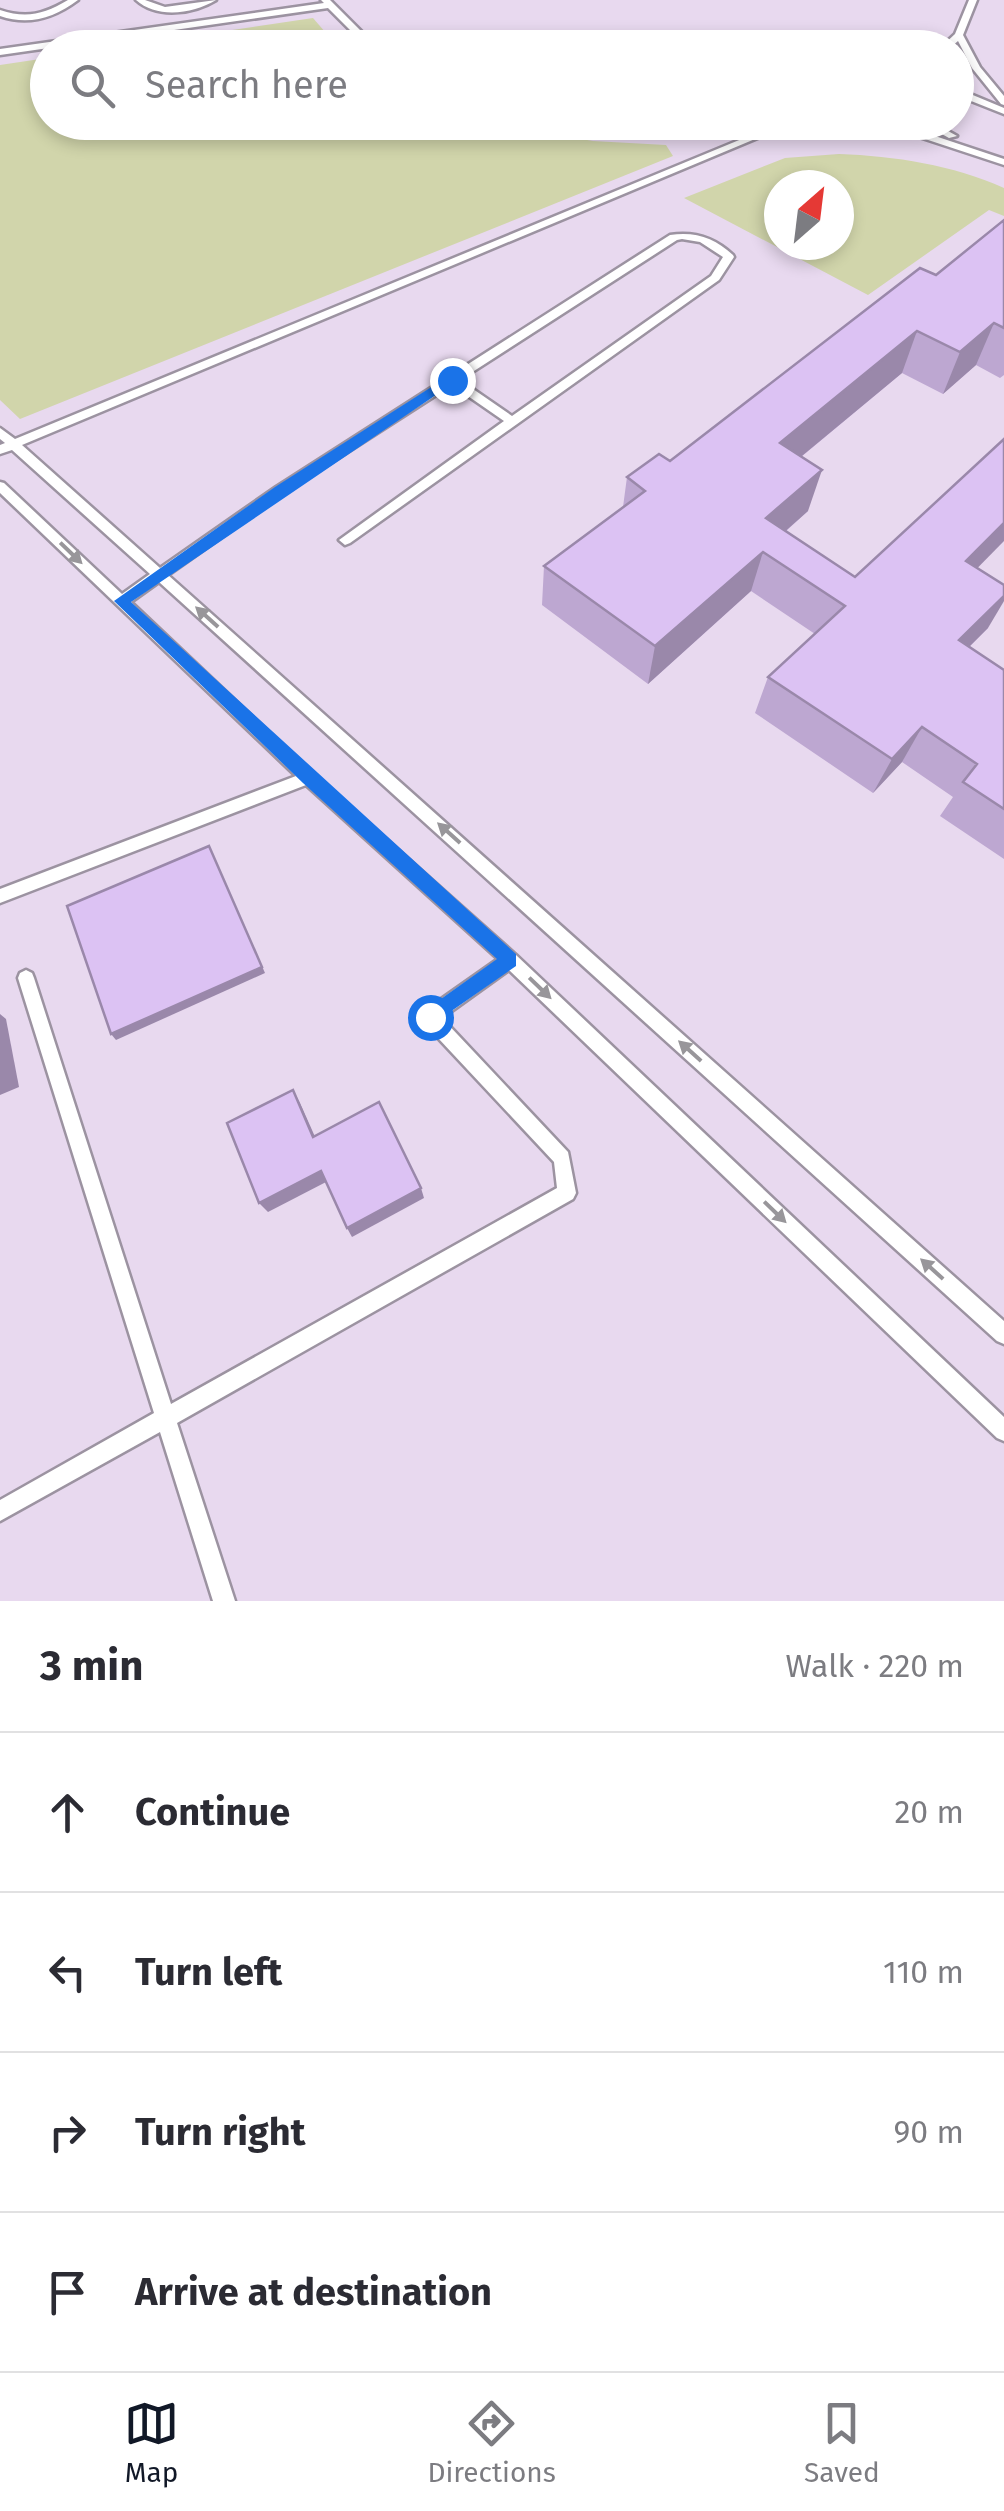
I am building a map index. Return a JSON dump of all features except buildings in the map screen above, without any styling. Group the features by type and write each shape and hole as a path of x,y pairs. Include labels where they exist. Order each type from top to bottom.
{"lane":[{"path":"0,13 20,22 43,19 74,0"},
{"path":"140,0 146,6 174,10 212,0"},
{"path":"961,30 973,0"},
{"path":"147,30 327,3 355,30"},
{"path":"0,52 30,48"},
{"path":"974,64 1004,102"},
{"path":"974,98 1004,110"},
{"path":"7,448 749,140"},
{"path":"941,140 992,156"},
{"path":"960,140 1004,162"},
{"path":"122,601 280,490 674,237 687,235 707,240 729,257 715,278 345,540"},
{"path":"452,380 512,422"},
{"path":"0,432 7,448 161,576 1004,1334"},
{"path":"0,486 308,778 510,960 1004,1430"},
{"path":"0,896 308,778"},
{"path":"0,1510 567,1193 562,1158 430,1017 510,960"},
{"path":"26,978 224,1601"}],"shaded area":[{"path":"0,0 1004,0 1004,1601 0,1601"}],"green space":[{"path":"313,18 323,30 232,30"},
{"path":"30,61 30,140 587,140 666,145 673,156 20,419 0,400 0,65"},
{"path":"860,155 944,168 1004,188 1004,216 989,210 868,295 802,260 854,260 854,170 764,170 764,240 684,198 785,158"}],"route":[{"path":"430,1017 510,960 308,778 122,601 280,490 452,380"}]}
